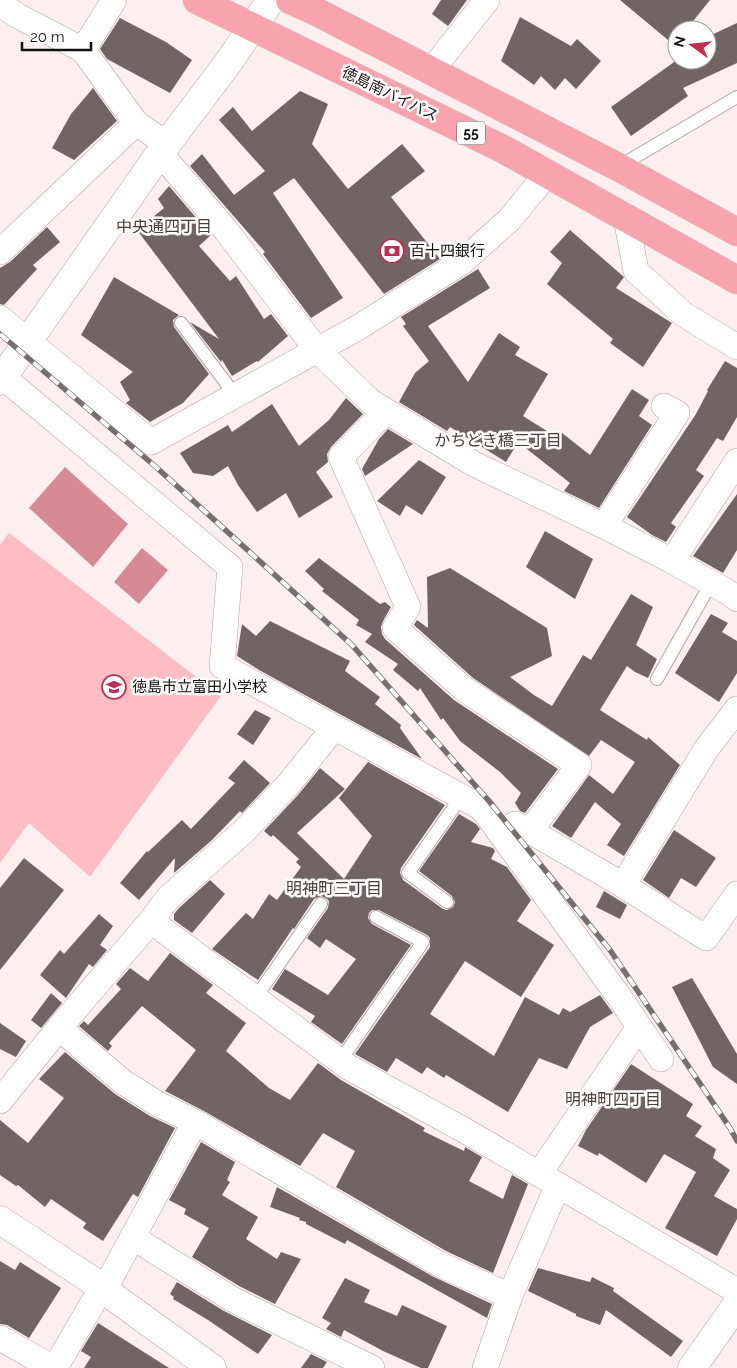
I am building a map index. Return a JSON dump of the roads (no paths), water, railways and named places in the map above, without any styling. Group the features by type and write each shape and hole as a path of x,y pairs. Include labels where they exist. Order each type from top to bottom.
{"highway":[{"name":"徳島南バイパス","path":"197,0 503,149 737,280"},
{"name":"55","path":"290,0 618,167 737,232"}],"street":[{"path":"83,50 114,0"},
{"path":"271,0 163,149 2,379 230,567 222,666 471,802 530,831 623,885 706,938 737,894"},
{"path":"431,71 487,0"},
{"path":"0,4 18,16 83,50 136,123 163,149 317,350 370,402 474,464 604,526 672,561 737,599"},
{"path":"0,252 136,123"},
{"path":"0,318 151,442 359,327 462,262 509,220 546,174"},
{"path":"626,218 636,270 683,314 737,347"},
{"path":"604,526 677,413 664,406"},
{"path":"386,412 341,457 408,607 395,628 464,689 578,765 530,831"},
{"path":"672,561 737,461"},
{"path":"623,885 707,748 737,709"},
{"path":"1,1097 152,921 168,898 243,832 288,786 334,728"},
{"path":"471,802 661,1059"},
{"path":"152,921 348,1067 464,1130 737,1291"},
{"path":"485,1368 549,1179 639,1027"},
{"path":"59,1028 123,1082 158,1104 195,1122 439,1264 510,1296"},
{"path":"0,1338 54,1368 103,1288 195,1122"},
{"path":"0,1220 103,1288 212,1368"},
{"path":"132,1237 232,1299 372,1368"},
{"path":"692,1368 737,1304"}],"lane":[{"path":"618,167 737,97"},
{"path":"181,323 235,395"},
{"path":"657,679 711,583"},
{"path":"447,902 408,873 471,802"},
{"path":"256,997 322,904"},
{"path":"340,1061 423,942 376,917"}],"railway":[{"path":"0,334 156,467 352,645 488,800 610,950 737,1141"}],"place":[{"name":"百十四銀行","path":"392,251"},
{"name":"徳島市立富田小学校","path":"114,687"}],"district":[{"name":"中央通四丁目","path":"164,226"},
{"name":"かちどき橋三丁目","path":"498,440"},
{"name":"明神町三丁目","path":"334,888"},
{"name":"明神町四丁目","path":"613,1099"}]}
